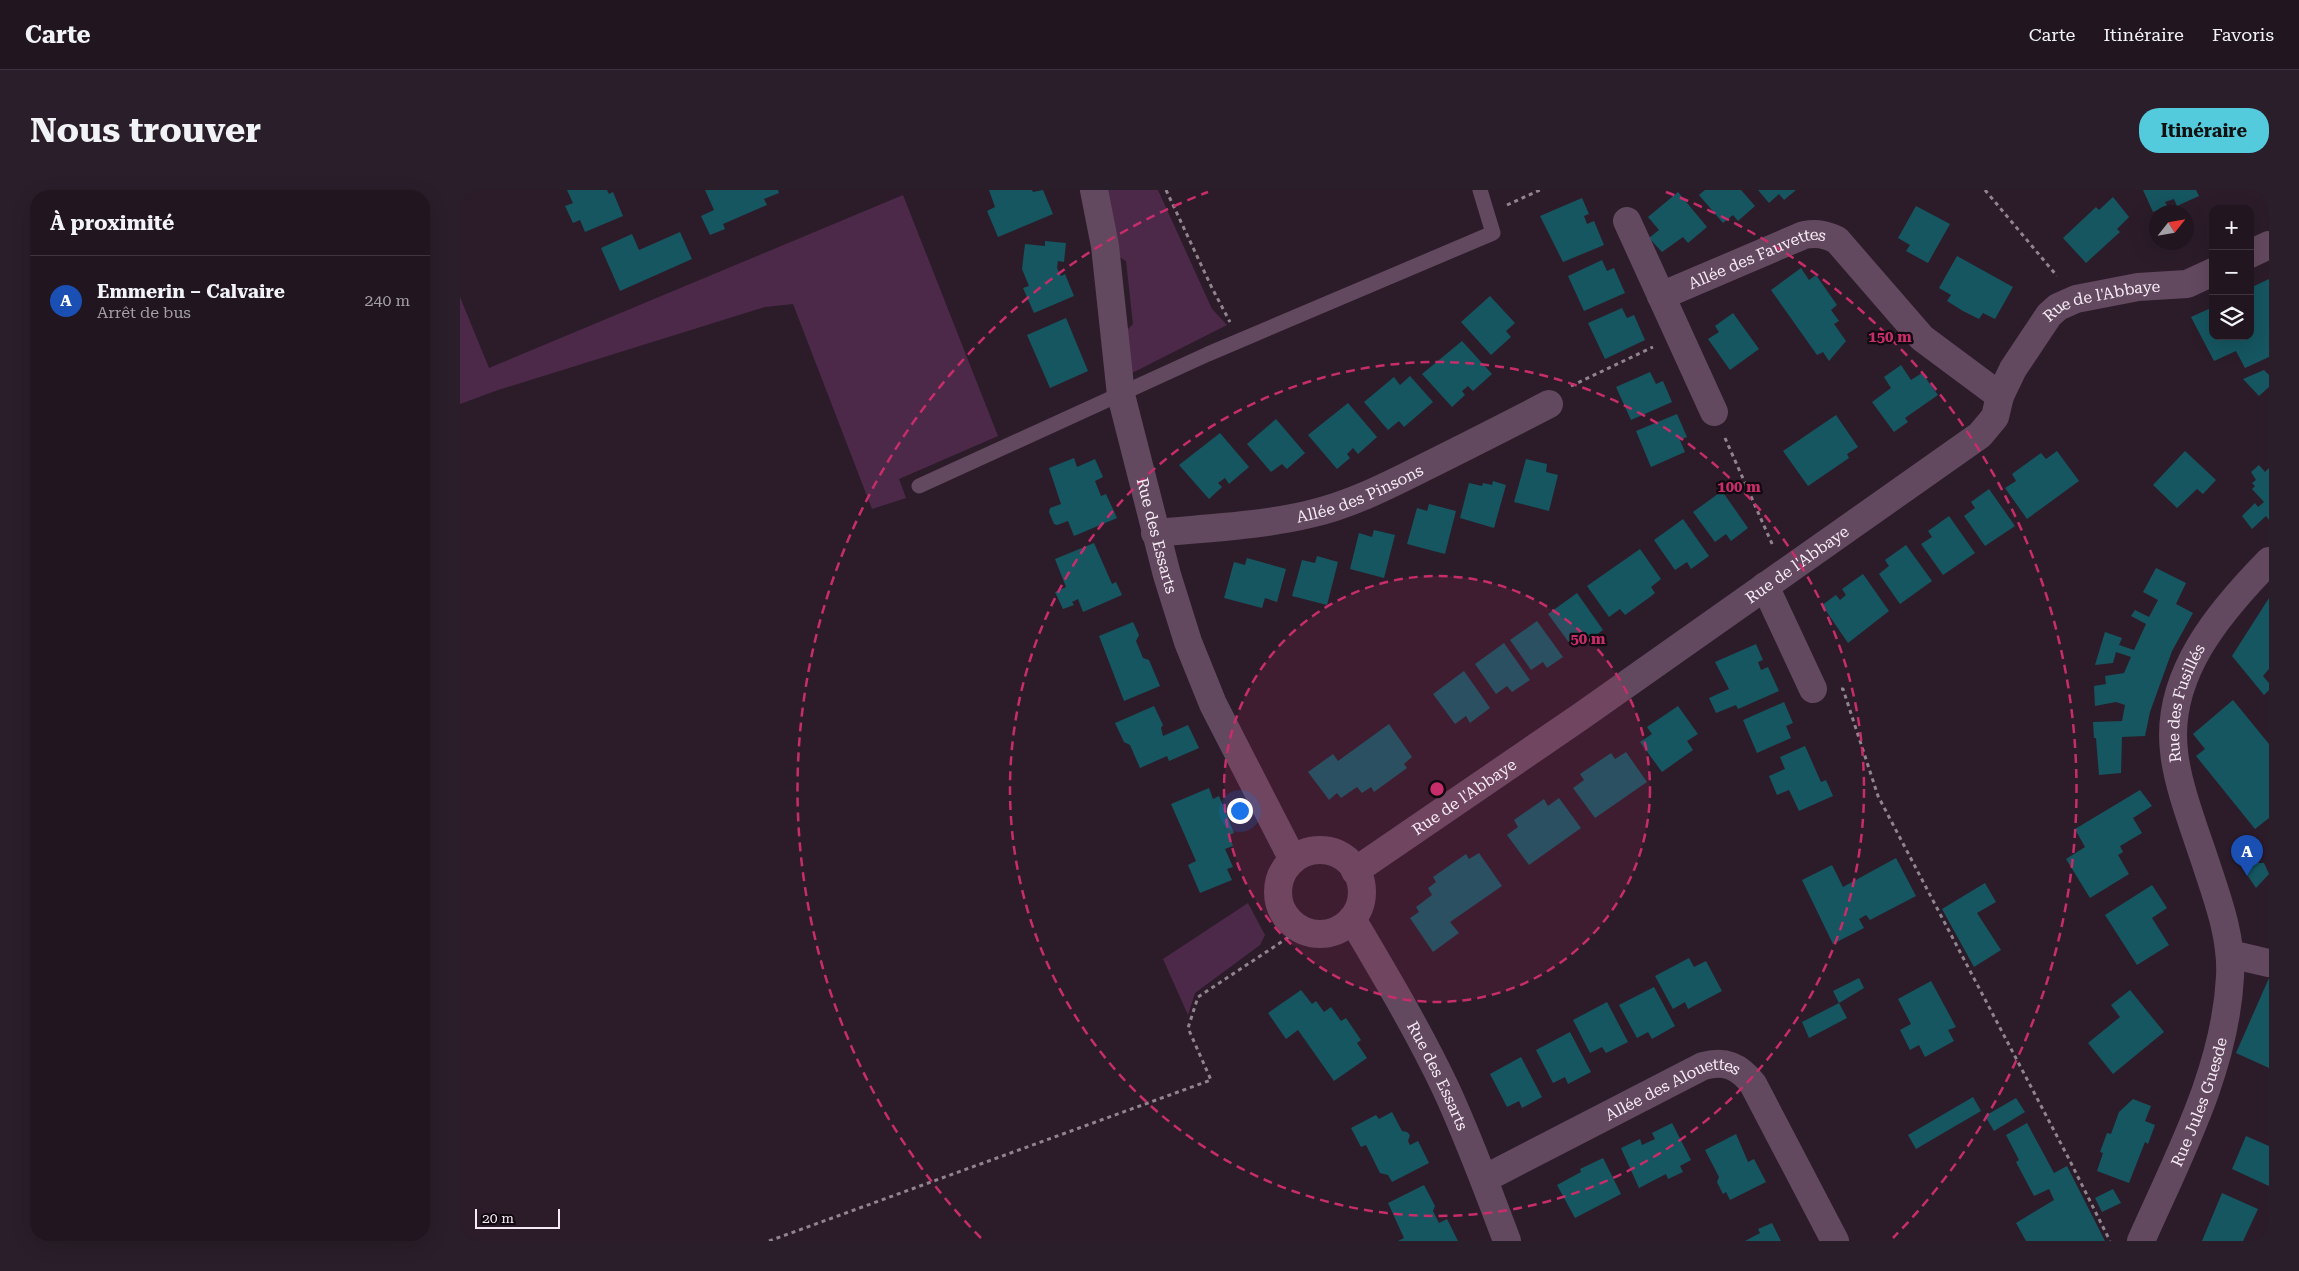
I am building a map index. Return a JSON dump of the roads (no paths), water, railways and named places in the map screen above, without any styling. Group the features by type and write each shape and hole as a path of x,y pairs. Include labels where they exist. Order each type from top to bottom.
{"street":[{"name":"Rue des Essarts","path":"1094,190 1107,265 1121,395 1155,533 1199,671 1230,740 1293,860"},
{"path":"1627,221 1714,412"},
{"name":"Allée des Fauvettes","path":"1661,296 1804,236 1814,233 1825,234 1837,240 1922,338 2000,396"},
{"path":"2254,252 2269,245"},
{"name":"Rue de l'Abbaye","path":"1356,871 1588,712 1980,435 1995,417 2000,396 2013,370 2049,315 2058,307 2076,299 2147,286 2180,285 2209,274"},
{"name":"Allée des Pinsons","path":"1155,533 1267,522 1319,512 1380,489 1549,404"},
{"name":"Rue des Fusillés","path":"2230,954 2223,916 2180,778 2172,734 2175,710 2182,685 2206,634 2238,594 2269,561"},
{"path":"1775,579 1813,689"},
{"path":"1327,851 1343,858 1356,871 1360,882 1361,895 1358,908 1352,919 1342,928 1328,933 1314,933 1301,929 1286,916 1278,896 1281,876 1293,860 1309,852 1327,851"},
{"name":"Rue des Essarts","path":"1352,919 1422,1041 1452,1102 1507,1241"},
{"path":"2230,954 2269,963"},
{"name":"Rue Jules Guesde","path":"2141,1241 2191,1128 2208,1084 2225,1020 2230,976 2230,954"},
{"name":"Allée des Alouettes","path":"1484,1179 1703,1066 1715,1063 1727,1064 1737,1067 1753,1084 1835,1241"}],"lane":[{"path":"918,486 1244,339 1494,233 1480,190"}],"place":[{"name":"Emmerin – Calvaire","path":"2247,876"}]}
